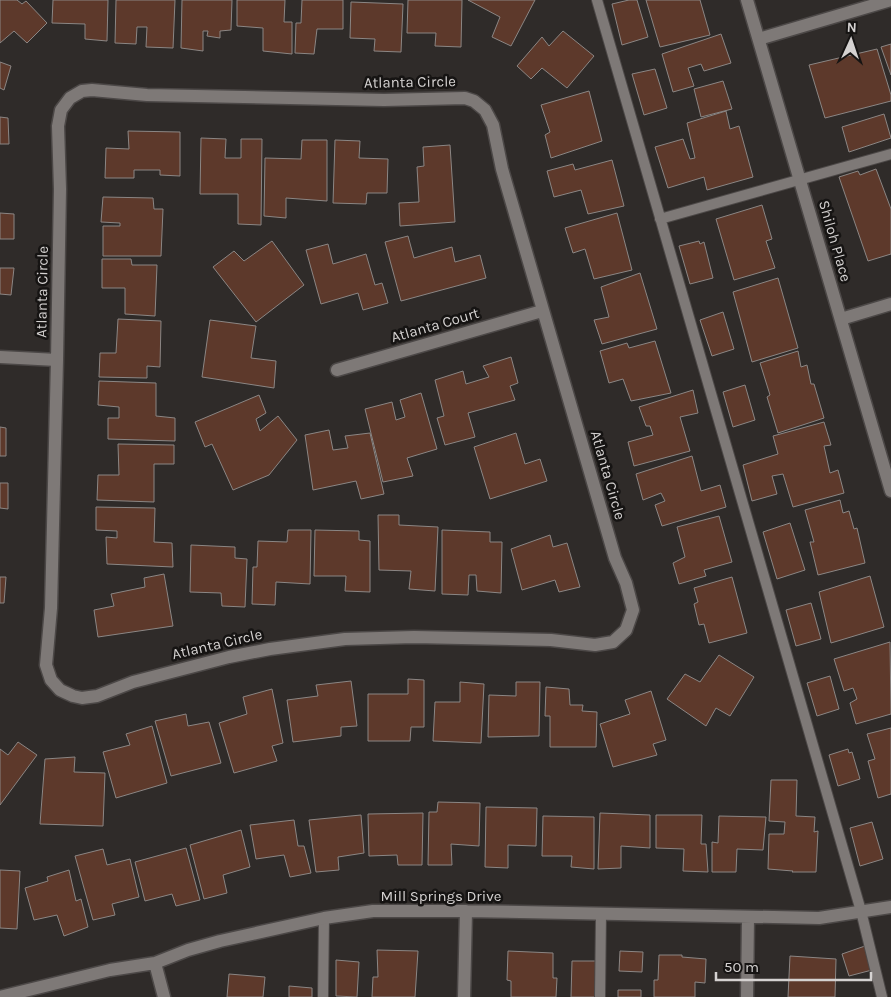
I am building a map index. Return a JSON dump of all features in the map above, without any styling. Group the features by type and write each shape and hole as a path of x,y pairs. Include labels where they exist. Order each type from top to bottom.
{"street":[{"name":"Shiloh Place","path":"747,0 840,319 887,461 891,491"},
{"path":"759,39 891,0"},
{"name":"Atlanta Circle","path":"92,90 147,94 374,100 465,98 474,101 485,110 493,125 502,169 542,311 633,610 626,630 613,642 595,645 551,640 414,637 345,640 270,649 229,657 133,682 97,696 82,698 73,696 60,690 51,680 46,665 51,608 57,360 60,189 58,126 60,110 70,98 82,91 92,90"},
{"path":"840,319 891,304"},
{"name":"Atlanta Court","path":"337,370 542,311"},
{"name":"Atlanta Circle","path":"0,357 57,360"},
{"name":"Mill Springs Drive","path":"0,997 110,970 155,962 220,941 324,918 373,911 819,918 891,907"},
{"path":"464,997 466,911"},
{"path":"747,997 748,918"},
{"path":"155,962 164,997"}],"lane":[{"path":"596,0 861,912 882,997"},
{"path":"660,220 891,154"},
{"path":"600,997 601,914"},
{"path":"323,997 324,918"}],"building":[{"path":"0,0 17,0 22,4 26,1 47,23 27,43 14,31 0,43"},
{"path":"53,0 108,0 107,41 85,39 85,24 52,23"},
{"path":"116,0 175,0 173,48 146,47 147,27 137,27 136,44 115,43"},
{"path":"182,0 232,0 231,30 220,31 220,38 207,36 208,31 203,31 203,51 181,48"},
{"path":"237,0 285,0 284,22 292,22 292,54 263,51 263,28 237,26"},
{"path":"302,0 343,0 343,29 317,29 314,54 295,53 296,23 301,23"},
{"path":"408,0 462,0 461,47 435,46 436,33 407,33"},
{"path":"468,0 535,0 511,46 492,37 500,17"},
{"path":"637,0 648,37 622,45 612,4"},
{"path":"646,0 700,0 710,35 660,47"},
{"path":"351,2 403,4 401,52 374,51 375,39 350,38"},
{"path":"563,31 594,56 567,88 542,68 531,79 517,66 542,37 549,46"},
{"path":"721,34 731,63 704,71 701,64 688,68 694,86 673,92 662,54"},
{"path":"891,44 891,75 881,47"},
{"path":"877,49 891,95 891,101 825,118 809,65"},
{"path":"0,62 11,66 4,90 0,88"},
{"path":"655,69 667,108 644,115 632,74"},
{"path":"723,81 732,109 701,117 694,89"},
{"path":"589,91 602,141 551,158 545,135 550,132 541,105"},
{"path":"726,111 730,129 739,126 753,177 707,190 704,177 668,188 655,147 683,139 690,159 695,158 687,123"},
{"path":"884,114 891,138 849,152 842,127"},
{"path":"0,117 8,118 9,144 0,144"},
{"path":"128,131 180,132 180,176 160,175 160,170 134,170 134,178 105,178 106,148 129,149"},
{"path":"201,138 226,139 225,158 241,158 241,139 262,139 261,225 238,224 238,194 200,194"},
{"path":"302,140 327,140 327,201 286,198 286,218 264,216 265,158 301,159"},
{"path":"335,140 360,141 359,158 388,159 387,193 367,193 366,204 333,203"},
{"path":"450,145 455,222 400,226 399,203 419,202 417,167 424,166 423,147"},
{"path":"612,160 624,206 588,214 581,190 554,197 547,171 573,164 575,170"},
{"path":"876,169 891,209 891,254 868,261 839,177 858,171 860,175"},
{"path":"103,197 153,198 154,209 163,209 161,256 103,256 103,226 120,226 120,223 101,222"},
{"path":"762,205 772,239 766,241 775,268 734,280 716,219"},
{"path":"0,213 14,214 14,239 0,239"},
{"path":"617,213 632,270 594,279 585,249 573,253 565,228"},
{"path":"408,236 414,258 452,247 455,262 480,255 486,278 401,301 385,242"},
{"path":"272,241 304,285 256,322 213,267 234,251 244,261"},
{"path":"699,241 700,244 704,242 713,278 690,284 679,246"},
{"path":"328,244 333,264 366,254 375,285 382,283 388,303 363,310 358,293 321,304 306,250"},
{"path":"102,259 131,259 132,265 157,265 155,316 125,314 125,288 102,288"},
{"path":"0,268 14,268 11,295 0,294"},
{"path":"640,273 657,329 602,344 594,320 609,317 601,287"},
{"path":"778,278 798,348 752,362 733,292"},
{"path":"723,312 734,349 712,356 700,320"},
{"path":"118,319 161,321 160,367 147,366 147,378 99,377 100,353 116,353"},
{"path":"210,320 256,326 251,358 276,361 274,388 202,377"},
{"path":"655,341 671,393 631,401 623,379 609,383 600,351 627,343 629,348"},
{"path":"798,351 801,367 807,365 811,384 814,384 824,418 778,433 767,397 770,395 760,363"},
{"path":"511,357 518,383 510,386 515,400 468,413 475,437 445,445 437,418 444,416 435,380 463,371 466,384 489,377 483,366"},
{"path":"99,381 156,383 156,416 175,418 175,441 108,439 108,418 119,418 119,407 98,405"},
{"path":"745,385 755,420 733,427 723,392"},
{"path":"693,390 698,413 680,417 690,451 634,466 628,442 653,435 650,426 646,426 639,407"},
{"path":"421,393 437,449 407,458 413,476 383,482 365,409 392,402 396,420 405,417 400,400"},
{"path":"259,395 266,413 256,419 260,431 278,416 297,440 269,475 233,490 212,444 205,447 195,422"},
{"path":"824,422 831,445 824,446 830,473 838,470 844,493 793,507 783,474 772,476 777,494 752,501 743,465 778,454 773,436"},
{"path":"0,427 6,428 6,456 0,456"},
{"path":"329,430 333,450 348,448 345,436 370,433 384,494 361,499 356,481 313,490 305,435"},
{"path":"516,433 525,464 540,459 547,481 490,499 474,447"},
{"path":"118,444 174,445 174,464 154,464 154,502 97,500 98,475 119,475"},
{"path":"692,456 701,491 720,485 726,507 662,526 655,505 665,501 661,493 643,500 636,474"},
{"path":"0,483 8,483 8,509 0,508"},
{"path":"840,500 843,513 849,511 854,529 857,528 865,563 818,575 810,542 814,542 805,510"},
{"path":"96,507 155,508 154,542 172,543 173,567 107,564 106,537 117,538 117,531 96,530"},
{"path":"378,515 399,515 399,525 438,527 435,591 409,589 411,571 379,570"},
{"path":"719,516 732,562 704,570 706,576 679,584 673,563 685,557 677,527"},
{"path":"790,523 805,570 777,579 763,532"},
{"path":"288,530 311,530 310,584 276,582 275,605 252,604 253,567 257,567 258,541 287,542"},
{"path":"315,530 359,531 359,540 370,541 370,592 345,591 346,576 314,576"},
{"path":"442,530 490,532 490,542 502,542 501,593 477,591 476,575 469,575 468,595 442,594"},
{"path":"550,535 553,547 567,543 580,587 559,592 555,580 522,590 511,549"},
{"path":"191,545 235,547 235,558 247,559 245,607 222,606 221,593 190,592"},
{"path":"164,574 173,626 98,637 94,610 114,606 111,594 145,587 144,578"},
{"path":"870,576 884,627 831,643 819,592"},
{"path":"0,577 6,577 4,603 0,603"},
{"path":"732,577 747,633 709,643 704,624 699,625 694,604 698,602 694,588"},
{"path":"811,603 821,639 796,646 786,610"},
{"path":"890,642 891,714 856,724 850,703 857,699 853,688 844,691 834,659"},
{"path":"719,655 754,677 730,716 716,708 706,726 667,699 685,674 700,682"},
{"path":"830,676 839,709 817,716 807,683"},
{"path":"408,679 424,680 424,727 411,727 410,741 368,741 368,694 408,694"},
{"path":"351,681 357,726 341,727 341,736 293,742 287,700 318,696 316,685"},
{"path":"460,682 484,684 481,743 433,741 435,702 460,702"},
{"path":"516,682 540,682 539,736 488,737 489,695 516,696"},
{"path":"546,687 569,689 570,705 583,705 582,711 597,712 596,747 550,747 550,716 545,716"},
{"path":"272,689 283,743 272,746 277,761 234,773 219,723 247,714 243,697"},
{"path":"651,691 666,740 653,744 657,755 613,767 600,724 630,714 625,700"},
{"path":"186,714 188,726 209,722 221,763 171,776 155,721"},
{"path":"152,726 167,783 116,798 103,752 130,745 126,734"},
{"path":"891,728 891,794 878,798 868,761 875,759 867,734"},
{"path":"18,742 37,755 0,805 0,749 8,755"},
{"path":"848,749 849,753 852,752 860,779 838,786 829,755"},
{"path":"75,757 74,772 105,773 103,826 40,824 45,759"},
{"path":"771,780 797,780 796,816 815,817 814,832 818,831 816,872 768,869 769,834 784,834 785,822 769,821"},
{"path":"438,802 480,803 479,846 451,844 452,865 428,865 429,812 437,812"},
{"path":"486,807 537,808 536,846 508,845 508,868 485,867"},
{"path":"423,813 422,865 398,865 397,855 369,856 368,814"},
{"path":"600,813 650,815 650,848 621,846 621,868 598,869"},
{"path":"361,815 364,853 338,857 339,870 316,872 309,820"},
{"path":"656,815 702,815 701,844 706,844 708,872 683,871 684,849 656,848"},
{"path":"543,816 594,817 594,869 571,867 572,856 542,856"},
{"path":"719,816 766,817 763,850 737,849 736,872 712,872 712,842 718,843"},
{"path":"294,820 298,846 304,846 311,873 290,877 284,855 256,859 250,825"},
{"path":"872,822 883,859 860,866 850,828"},
{"path":"241,830 250,867 223,875 227,893 204,899 190,845"},
{"path":"186,848 200,900 176,906 172,894 145,901 135,862"},
{"path":"103,849 107,865 130,859 139,897 112,904 115,915 93,920 75,856"},
{"path":"0,870 20,871 17,929 0,928"},
{"path":"69,870 76,901 81,899 88,927 64,936 57,915 34,920 25,888 48,881 47,877"},
{"path":"865,946 872,970 849,976 842,954"},
{"path":"377,950 418,951 415,997 372,997 373,977 378,977"},
{"path":"508,951 553,953 553,978 557,978 556,997 511,997 511,981 507,980"},
{"path":"620,951 643,952 642,972 619,971"},
{"path":"659,955 682,955 682,957 706,959 705,983 695,982 695,997 654,997 654,980 658,980"},
{"path":"790,956 836,959 835,997 788,997"},
{"path":"336,960 359,962 357,997 336,996"},
{"path":"572,961 596,961 595,997 571,997"},
{"path":"229,974 265,977 263,997 227,997"},
{"path":"289,986 312,988 312,997 289,997"},
{"path":"618,990 641,990 641,997 618,997"}]}
